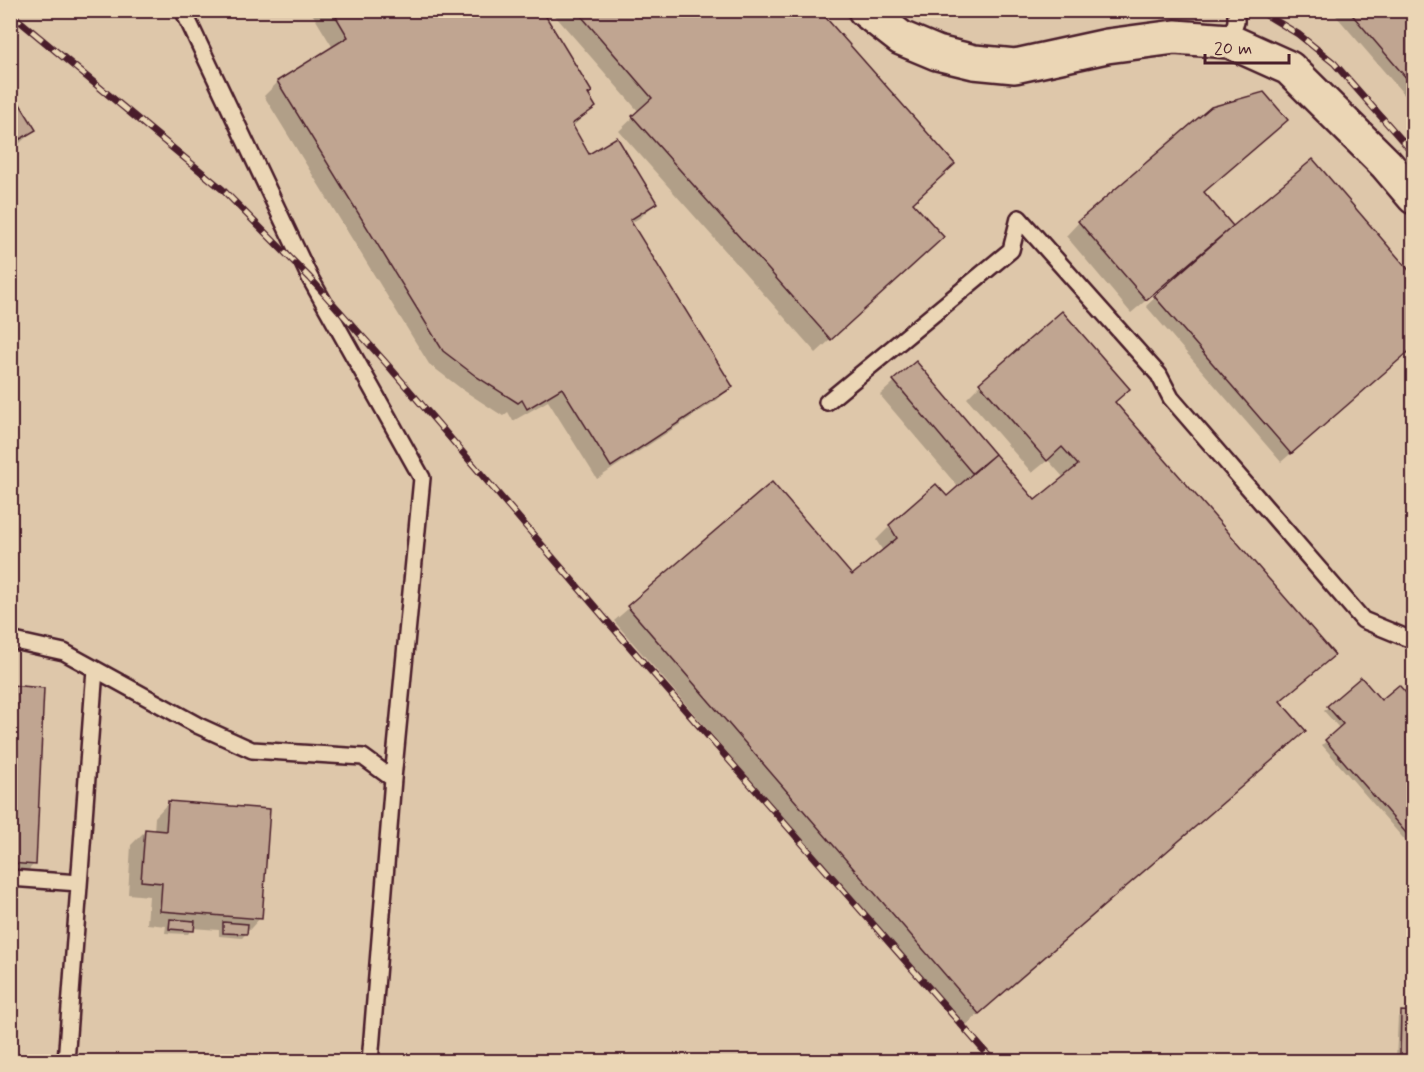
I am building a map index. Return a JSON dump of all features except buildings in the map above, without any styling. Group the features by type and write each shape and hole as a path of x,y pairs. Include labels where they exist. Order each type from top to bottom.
{"street":[{"path":"865,10 901,38 937,53 974,62 1015,66 1107,46 1175,37 1232,26 1289,68 1386,164 1413,197"}],"lane":[{"path":"183,10 310,278 422,478 393,778 370,1062"},
{"path":"827,402 1011,250 1019,218 1159,375 1171,398 1363,620 1413,641"},
{"path":"10,640 64,652 199,726 252,750 363,757 393,778"},
{"path":"66,1062 95,669"},
{"path":"10,878 79,883"}],"shaded area":[{"path":"11,11 1413,11 1413,1061 11,1061"}],"railway":[{"path":"1258,10 1298,34 1334,63 1414,154"},
{"path":"10,13 222,189 310,278 994,1062"}]}
